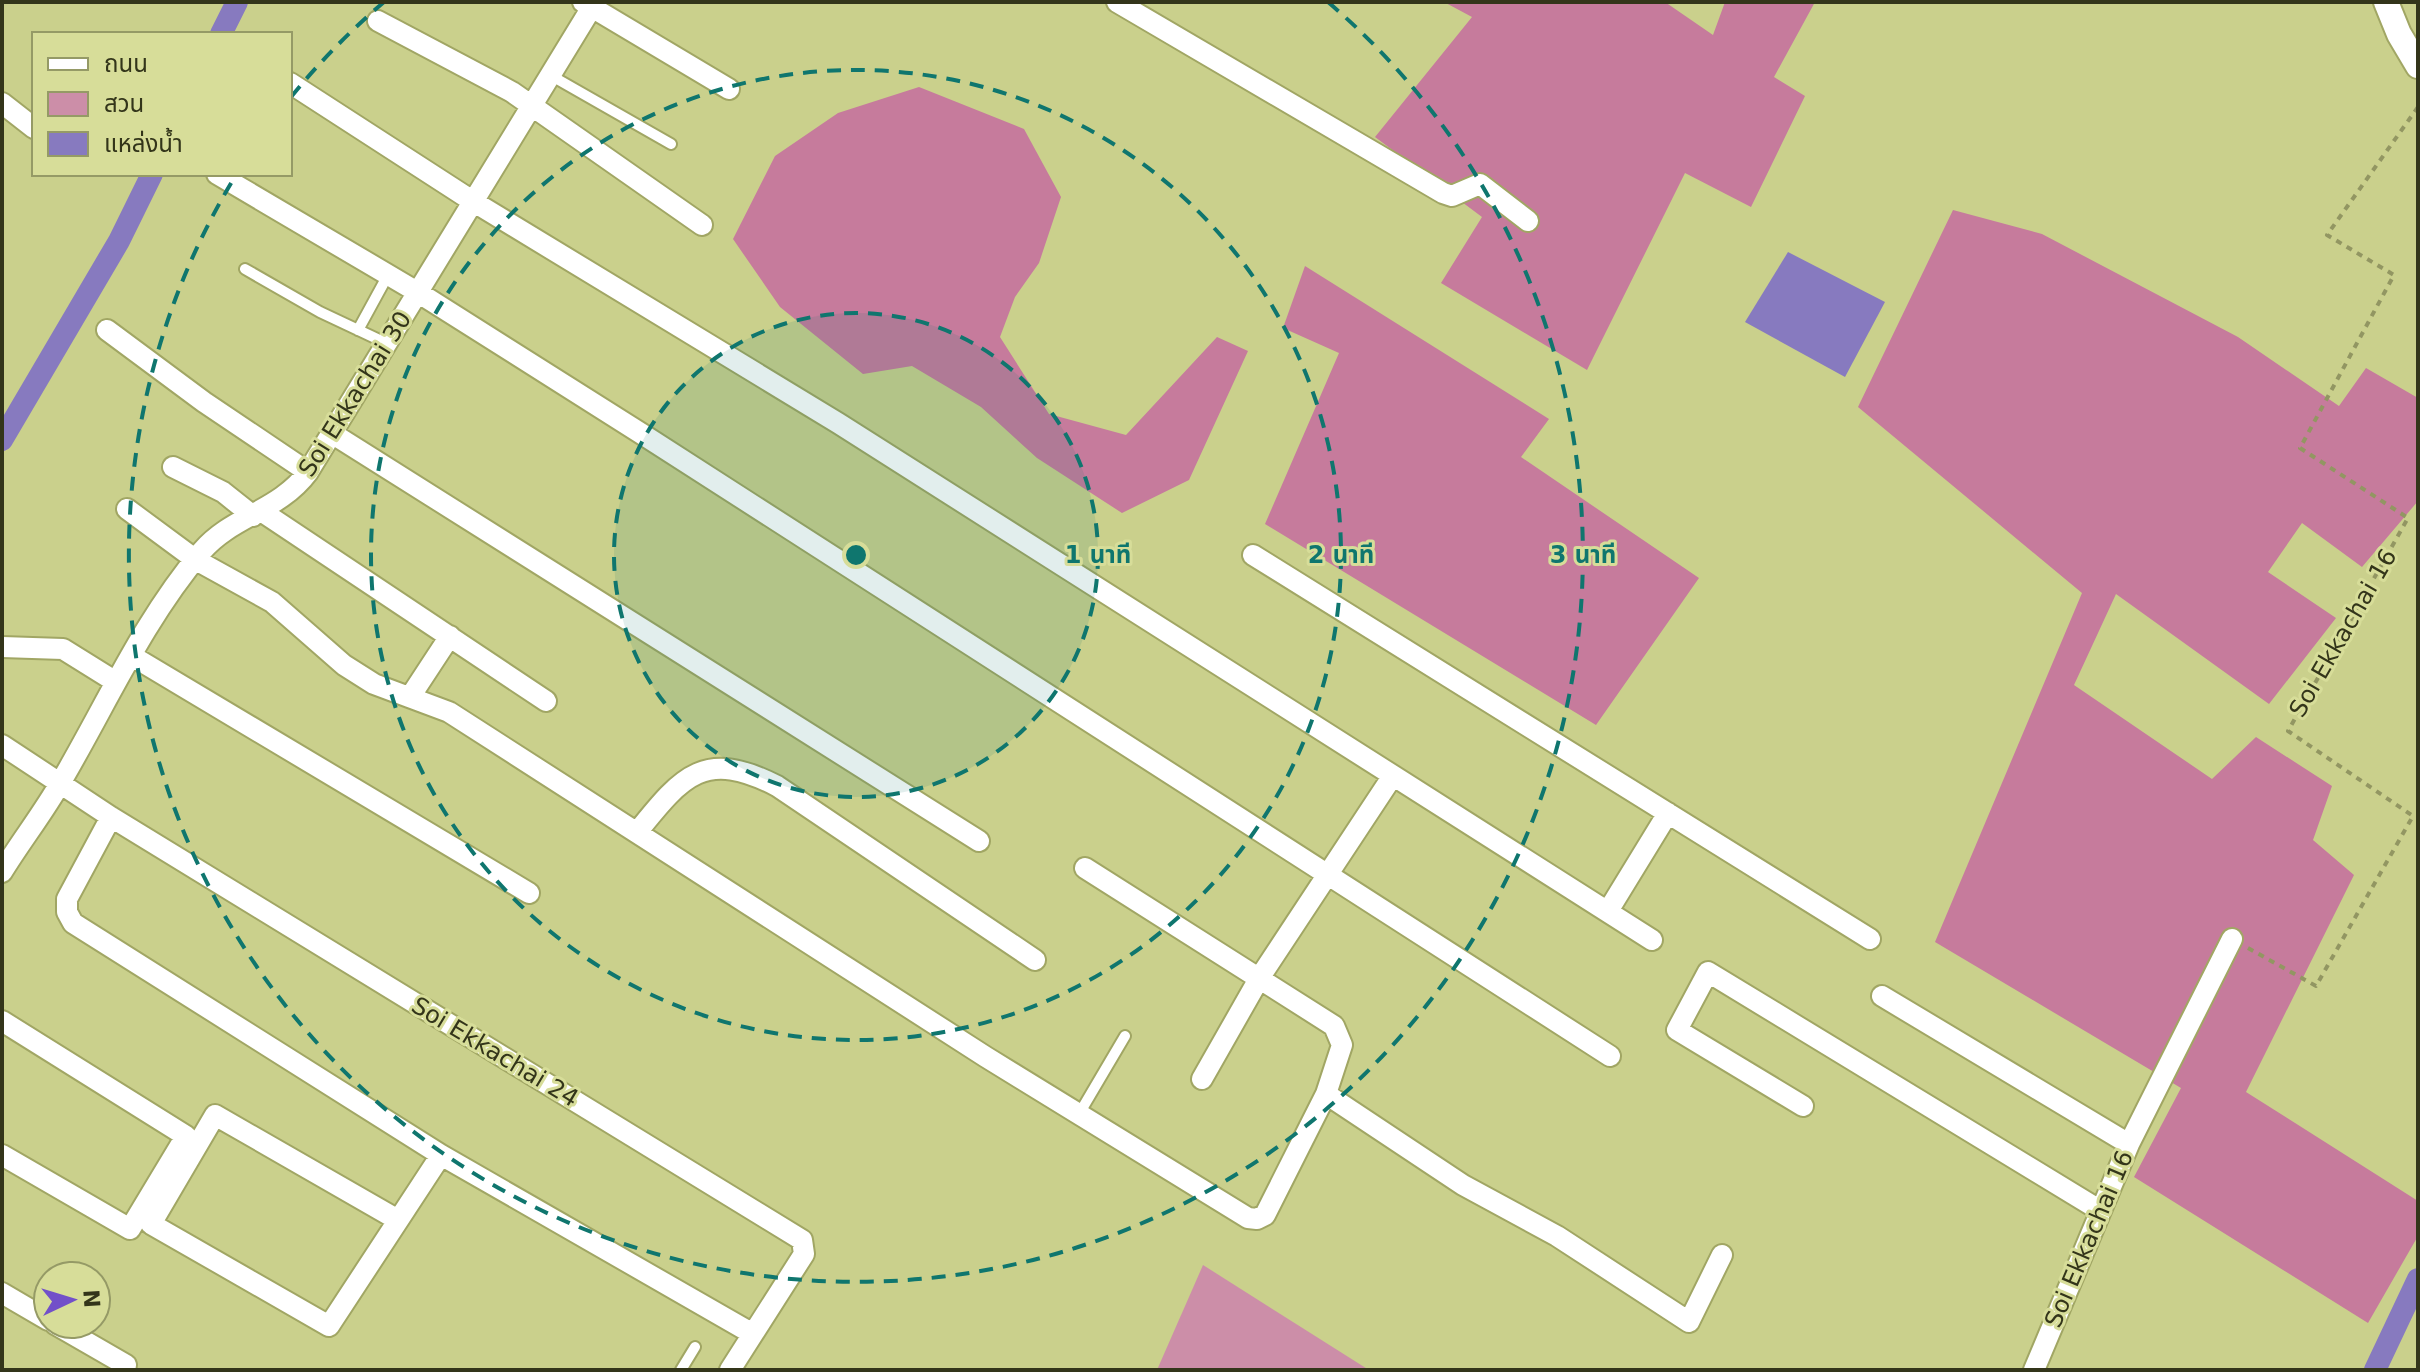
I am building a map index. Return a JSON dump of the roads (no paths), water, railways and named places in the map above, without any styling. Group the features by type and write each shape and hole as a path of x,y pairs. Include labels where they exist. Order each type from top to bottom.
{"street":[{"path":"1117,2 1443,193 1452,196 1480,184 1528,221"},
{"path":"2386,2 2399,34 2418,66"},
{"path":"589,4 729,89"},
{"name":"Soi Ekkachai 30","path":"2,872 8,849 62,781 116,682 167,598 196,560 213,542 293,492 308,472 474,202 589,4"},
{"path":"378,21 531,106 702,225"},
{"path":"292,84 474,202 838,423 1652,940"},
{"path":"2,103 32,126"},
{"path":"220,176 419,293 1610,1056"},
{"path":"107,330 308,472"},
{"path":"333,434 979,841"},
{"path":"173,467 257,513 546,701"},
{"path":"127,509 196,560 272,602 344,665 374,684 449,712 1079,1114 1248,1218 1257,1219 1265,1215 1326,1094 1342,1045 1340,1035 1334,1026 1260,977 1085,868"},
{"path":"1253,555 1870,939"},
{"path":"410,697 450,636"},
{"path":"2,647 63,649 116,682"},
{"path":"132,656 529,893"},
{"name":"Soi Ekkachai 24","path":"2,745 62,781 111,817 802,1240 804,1254 730,1370"},
{"path":"638,831 672,789 701,772 723,767 749,772 777,786 1035,960"},
{"path":"1202,1079 1260,977 1392,777"},
{"path":"1608,911 1668,813"},
{"path":"111,817 67,899 67,912 73,923 441,1155 753,1334"},
{"name":"Soi Ekkachai 16","path":"2034,1370 2129,1144 2232,939"},
{"path":"1803,1106 1677,1030 1708,972 2101,1211"},
{"path":"1882,996 2129,1144"},
{"path":"2,1021 186,1136 130,1229 2,1155"},
{"path":"1326,1094 1463,1185 1557,1236 1689,1322 1722,1255"},
{"path":"398,1220 215,1115 151,1224 329,1326 441,1155"},
{"path":"2,1293 32,1311"},
{"path":"83,1340 126,1365"}],"lane":[{"path":"550,75 671,144"},
{"path":"245,269 276,289 388,344"},
{"path":"358,330 388,275"},
{"path":"1079,1114 1125,1036"},
{"path":"681,1370 695,1347"}],"water":[{"path":"1788,252 1885,302 1845,377 1745,322"}],"waterway":[{"path":"222,32 237,2"},
{"path":"2,440 119,241 151,176"},
{"path":"2375,1370 2418,1279"}]}
